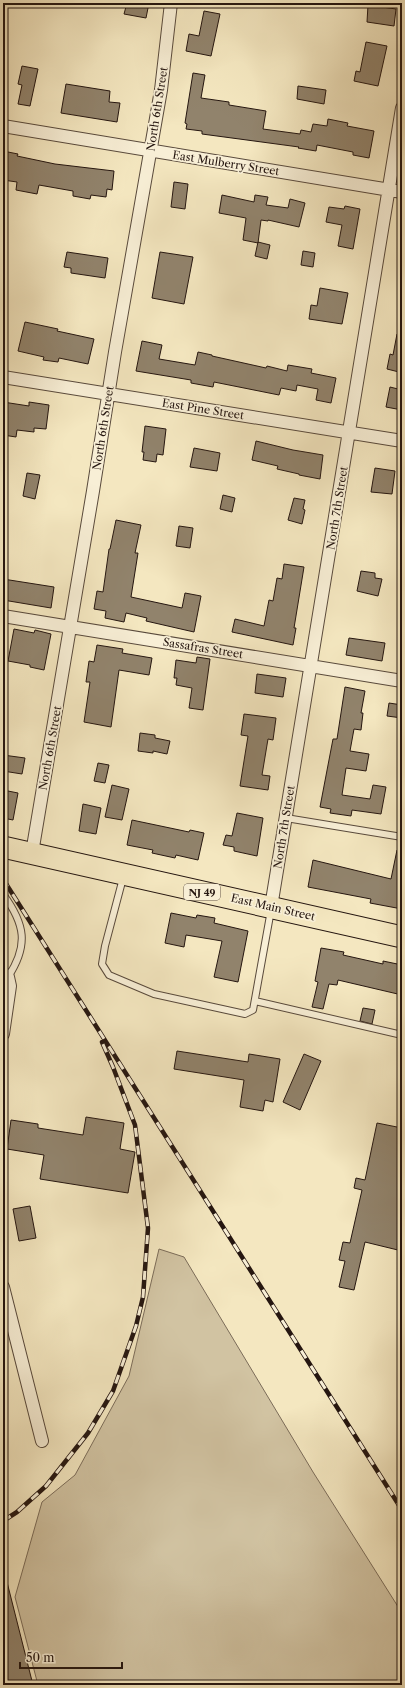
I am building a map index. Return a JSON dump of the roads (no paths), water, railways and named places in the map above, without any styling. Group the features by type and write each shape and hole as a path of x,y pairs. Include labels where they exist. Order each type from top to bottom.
{"highway":[{"name":"East Main Street","path":"3,847 402,936"}],"street":[{"name":"North 6th Street","path":"32,853 108,393 161,90 171,3"},
{"name":"North 7th Street","path":"271,907 402,108"},
{"name":"East Mulberry Street","path":"3,126 402,192"},
{"name":"East Pine Street","path":"3,377 402,441"},
{"name":"Sassafras Street","path":"3,616 402,681"},
{"path":"3,1034 10,986 6,975"},
{"path":"3,1287 42,1441"}],"lane":[{"path":"286,818 402,837"},
{"path":"124,874 105,946 102,964 109,975 154,994 245,1014 253,1010 271,907"},
{"path":"3,894 12,906 19,922 22,936 22,951 18,962 6,975"},
{"path":"255,1000 402,1035"}],"railway":[{"path":"3,879 402,1510"},
{"path":"3,1521 17,1512 46,1486 88,1433 113,1391 136,1326 143,1297 148,1228 135,1125 102,1042"}]}
